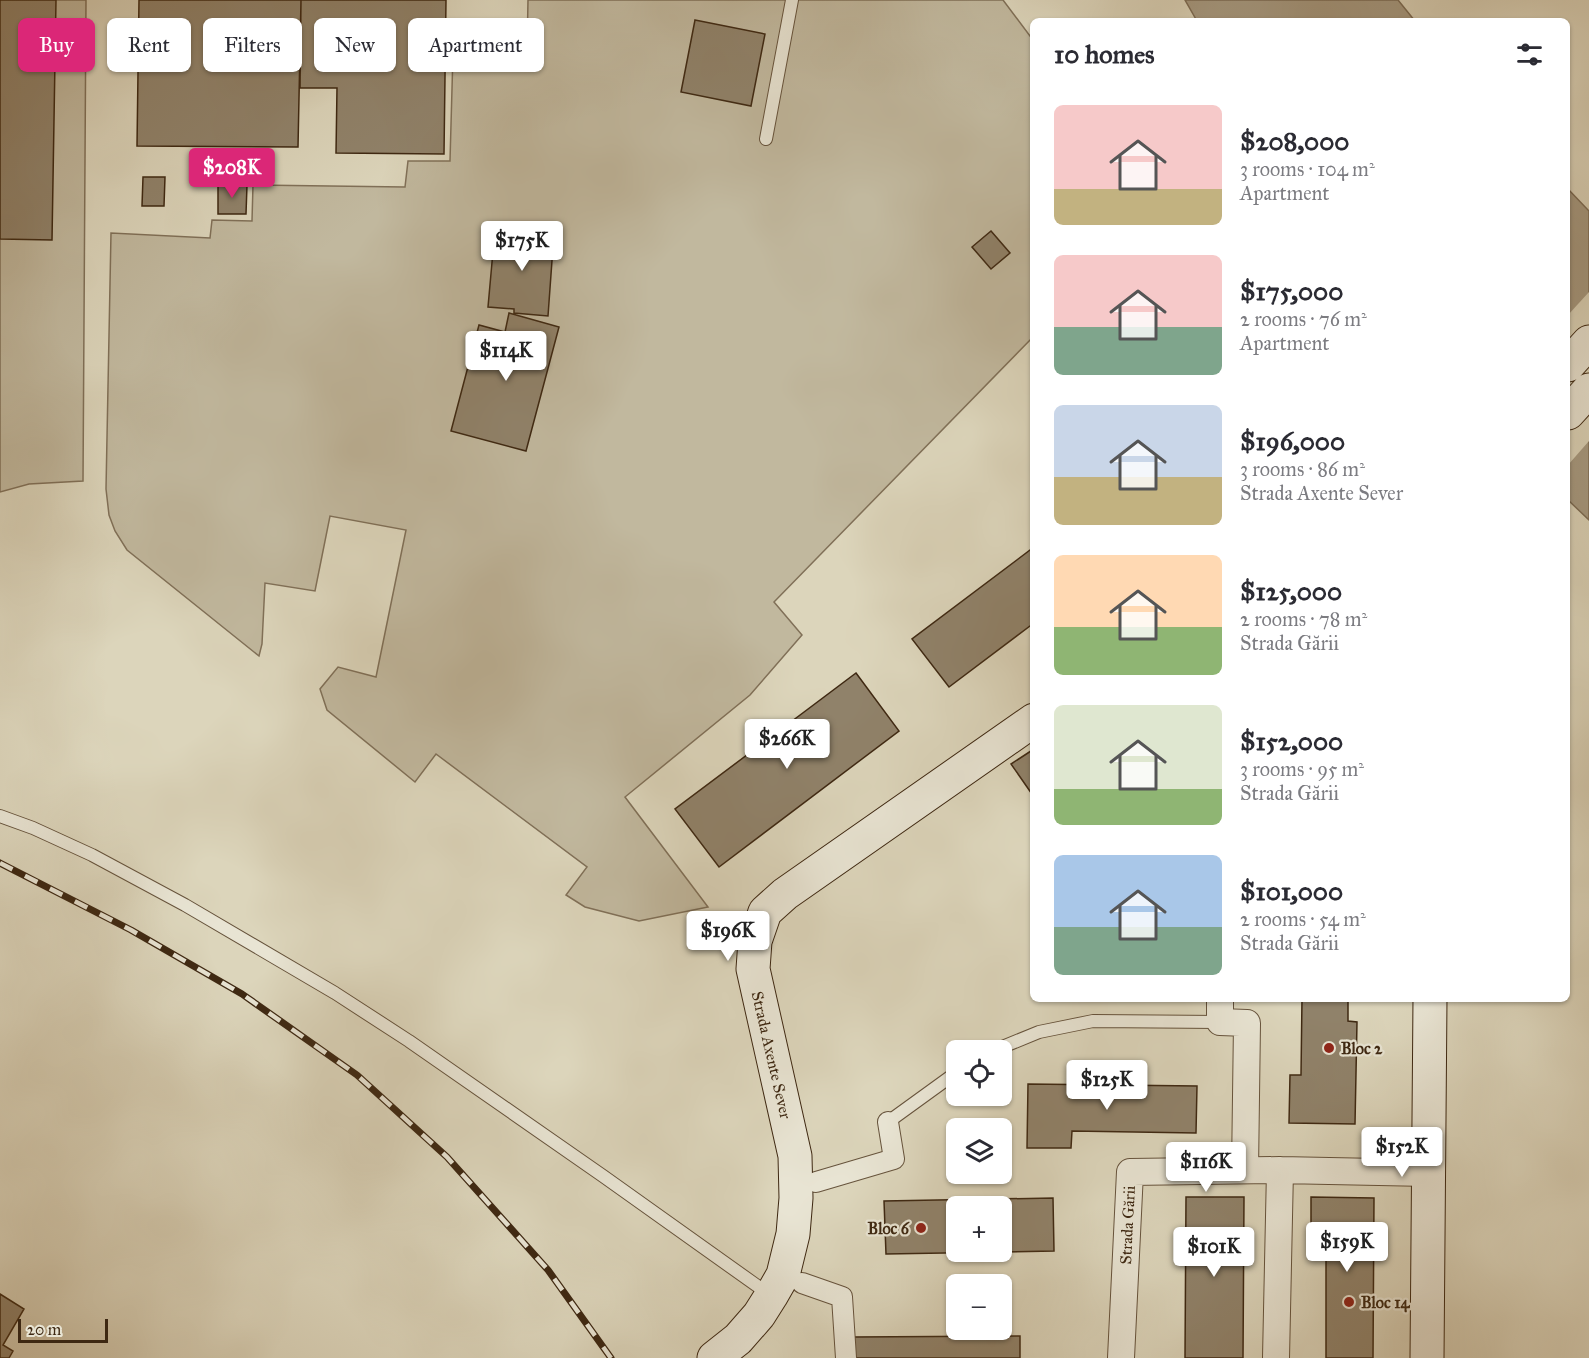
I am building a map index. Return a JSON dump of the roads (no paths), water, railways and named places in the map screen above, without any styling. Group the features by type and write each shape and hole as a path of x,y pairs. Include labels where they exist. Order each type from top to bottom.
{"main road":[{"path":"1570,363 1589,342"},
{"path":"1570,411 1589,390"},
{"name":"Strada Axente Sever","path":"714,1358 738,1339 759,1315 783,1275 793,1234 796,1198 795,1156 753,969 755,941 765,912 785,894 1030,723"},
{"path":"1426,1358 1431,1002"}],"street":[{"path":"1220,1010 1247,1023 1245,1170"},
{"path":"816,1182 894,1159 888,1122"},
{"name":"Strada Gării","path":"1121,1358 1130,1172 1280,1170 1428,1173"},
{"path":"1276,1358 1280,1170"},
{"path":"802,1283 842,1296 846,1358"}],"lane":[{"path":"766,139 792,0"},
{"path":"0,816 33,828 92,855 185,905 335,993 574,1155 771,1296"},
{"path":"1012,1043 1039,1032 1093,1022 1220,1010"},
{"path":"888,1122 946,1080"}],"railway":[{"path":"0,863 131,930 242,994 357,1075 447,1157 548,1270 611,1358"}],"place":[{"name":"Bloc 2","path":"1329,1048"},
{"name":"Bloc 6","path":"921,1228"},
{"name":"Bloc 14","path":"1349,1302"}]}
